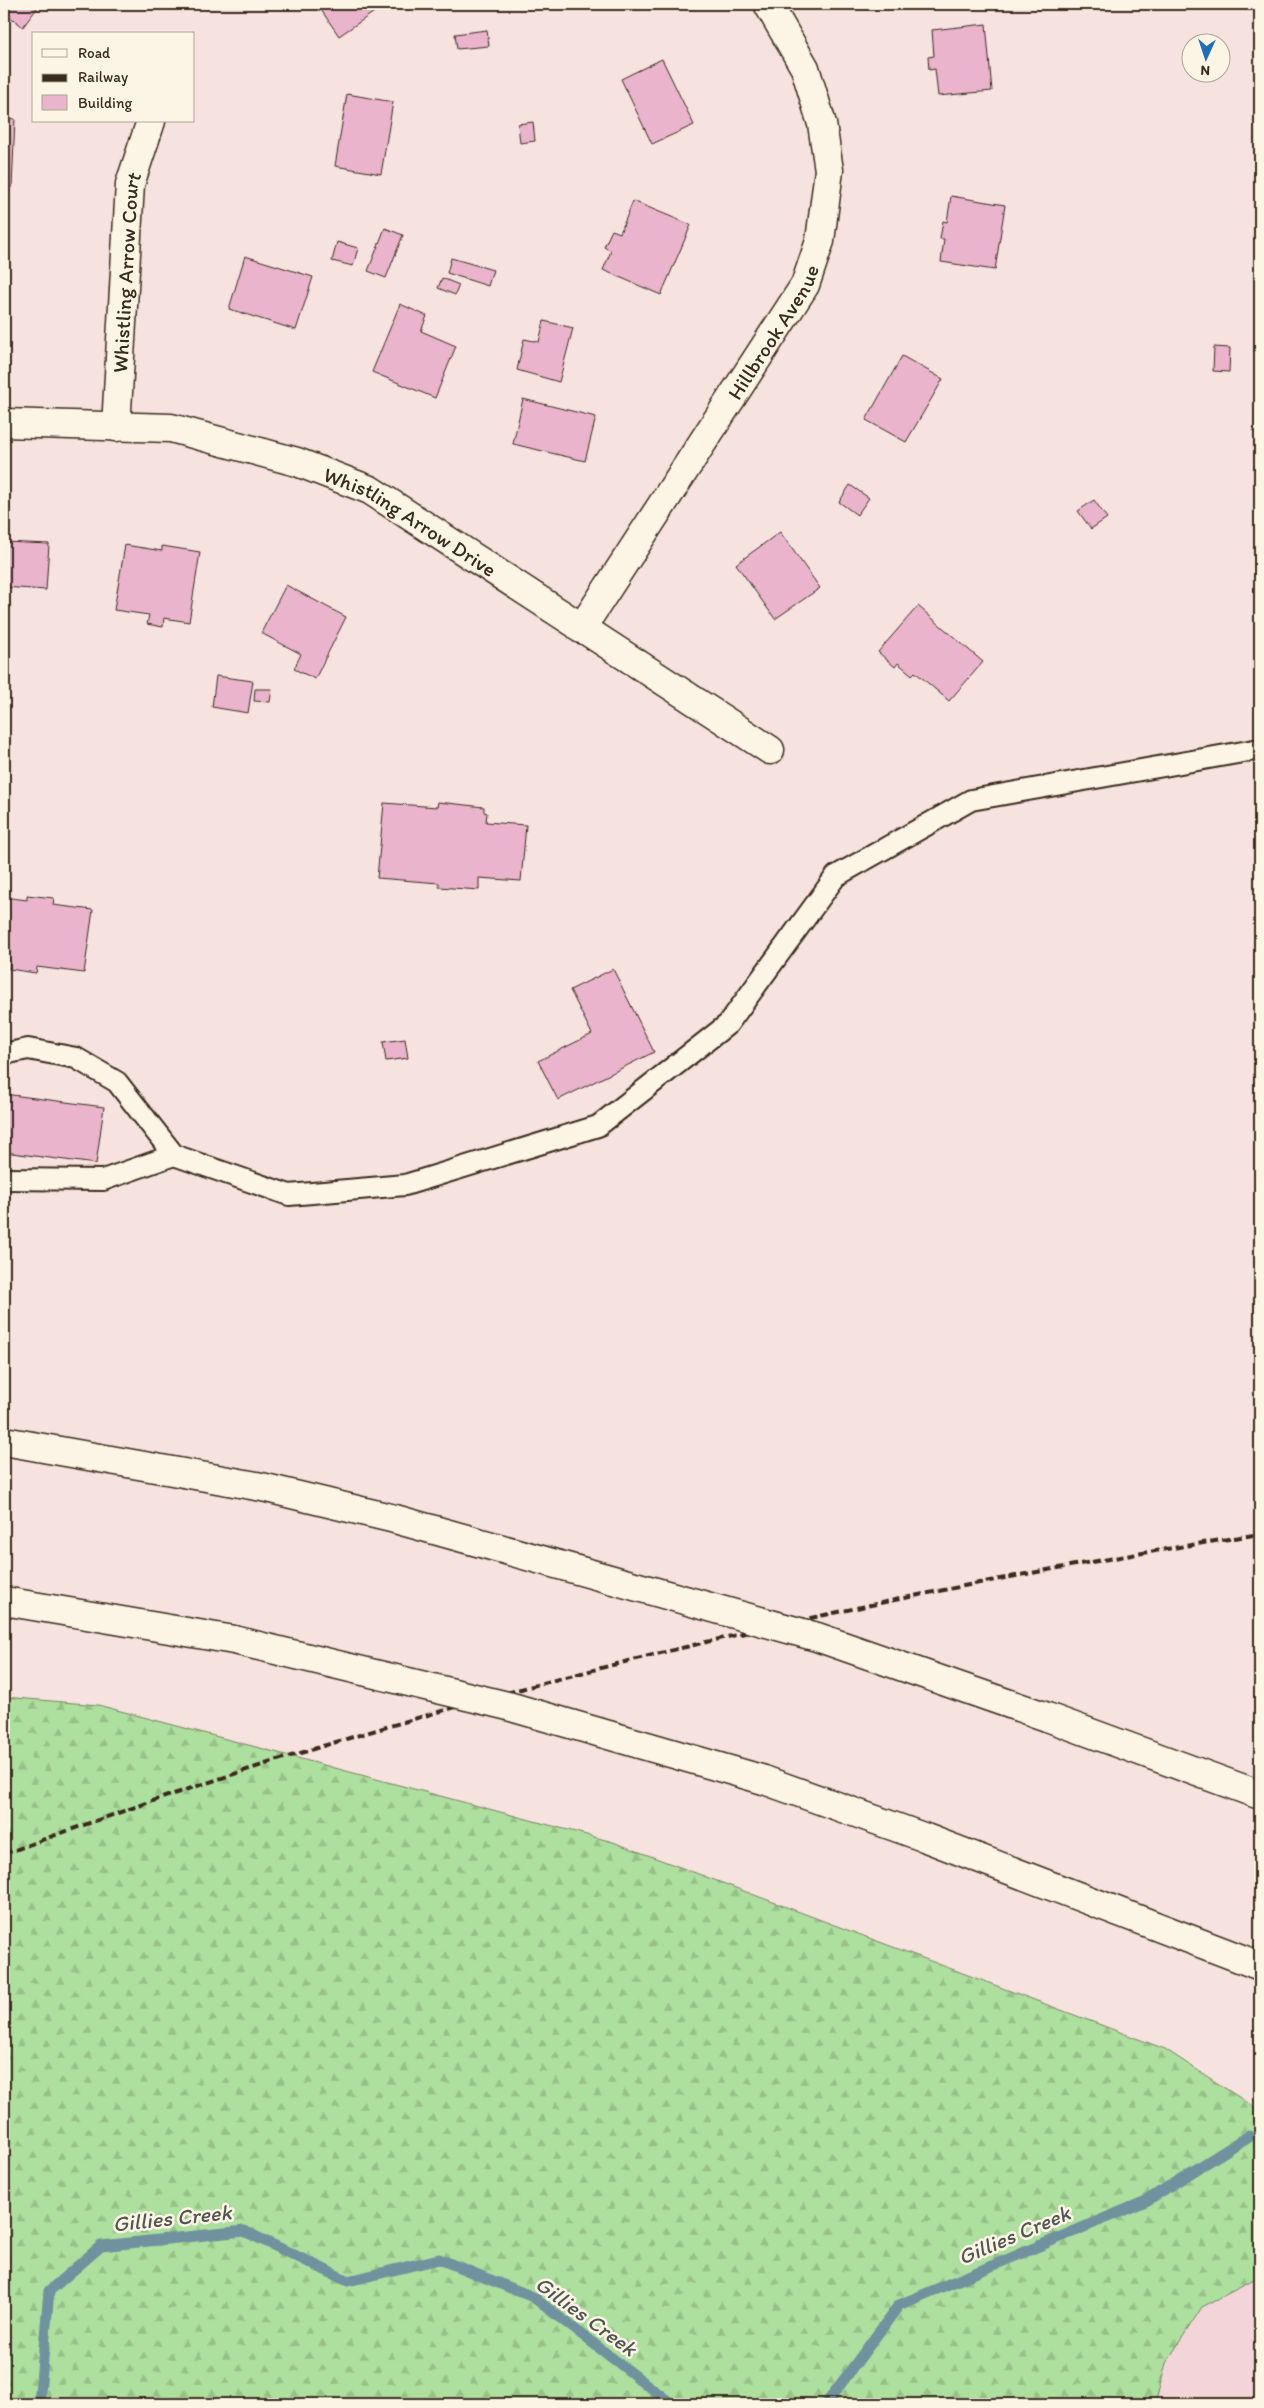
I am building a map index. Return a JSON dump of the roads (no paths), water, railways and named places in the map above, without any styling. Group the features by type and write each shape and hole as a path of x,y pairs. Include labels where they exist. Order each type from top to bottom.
{"main road":[{"name":"Hillbrook Avenue","path":"581,628 805,285 820,241 829,170 822,124 805,68 768,4"},
{"name":"Whistling Arrow Court","path":"116,427 130,184 151,122"},
{"name":"Whistling Arrow Drive","path":"4,422 171,428 297,462 370,490 770,750"},
{"path":"4,1441 262,1487 395,1519 817,1637 1047,1717 1260,1795"},
{"path":"4,1601 234,1640 508,1706 764,1780 926,1838 1260,1966"}],"lane":[{"path":"4,1054 28,1050 76,1058 117,1082 174,1156 289,1195 405,1185 598,1126 728,1024 836,876 971,800 1260,749"},
{"path":"4,1179 103,1180 174,1156"}],"waterway":[{"name":"Gillies Creek","path":"826,2404 899,2305 1146,2201 1249,2136"},
{"name":"Gillies Creek","path":"39,2404 49,2291 101,2246 244,2231 348,2281 439,2259 533,2297 672,2404"}],"railway":[{"path":"4,1854 157,1800 311,1750 467,1704 624,1662 782,1624 941,1591 1100,1561 1260,1534"}]}
